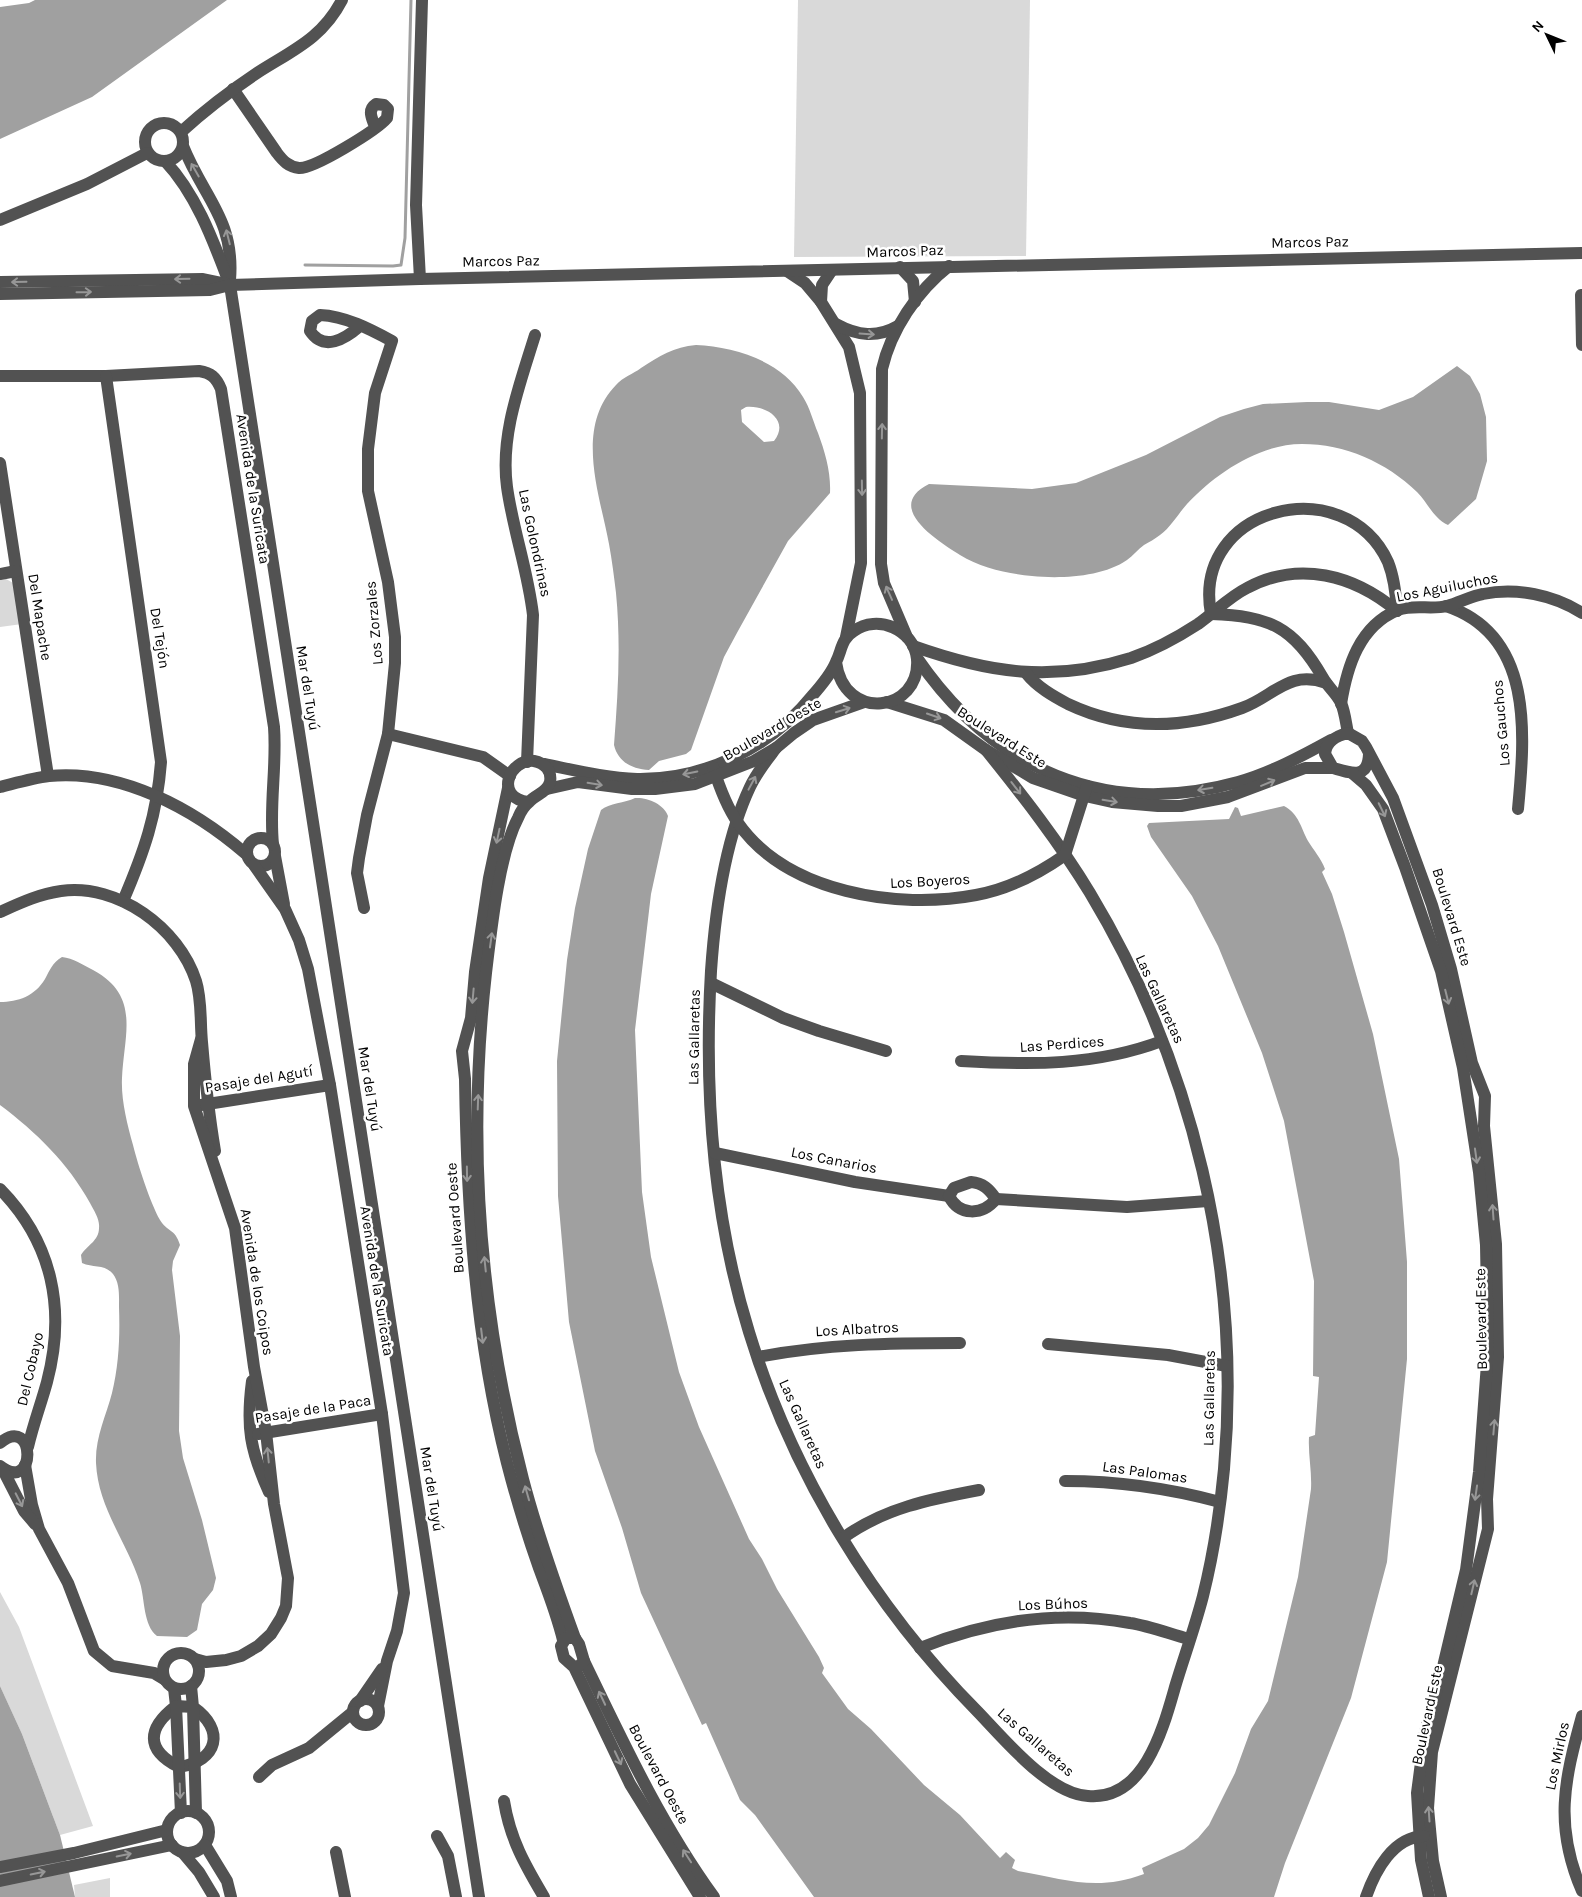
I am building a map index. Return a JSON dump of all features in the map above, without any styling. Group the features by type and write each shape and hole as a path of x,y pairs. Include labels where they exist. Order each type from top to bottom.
{"street":[{"path":"181,132 233,89 314,37 327,24 342,0"},
{"path":"420,279 416,205 422,0"},
{"path":"233,89 277,153 284,162 293,167 310,167 375,127"},
{"path":"183,146 177,157 166,161 155,160 147,153 145,147 146,135 154,125 165,122 177,127 181,132 183,146 220,212 229,241 230,285"},
{"path":"0,220 87,184 147,153"},
{"path":"166,161 193,201 213,242 230,285"},
{"name":"Marcos Paz","path":"230,285 900,267 1582,252"},
{"path":"787,271 805,283 836,324 849,347 860,393 861,563 854,609 846,638 839,649 836,662 838,675 844,687 852,696 864,702 887,702 907,690 913,680 912,647 884,583 881,564 881,384 886,352 898,326 928,284 949,266"},
{"path":"900,267 913,281 915,302"},
{"path":"820,302 822,284 832,270"},
{"path":"0,282 203,279 230,285"},
{"path":"0,294 210,290 230,285"},
{"name":"Mar del Tuyú","path":"230,285 479,1897"},
{"path":"1580,295 1582,345"},
{"path":"836,324 863,334 885,333 898,326"},
{"name":"Los Zorzales","path":"360,326 392,341 375,393 369,429 367,472 372,515 388,582 394,637 393,689 388,734 367,815 359,858 358,878 364,908"},
{"name":"Las Golondrinas","path":"527,762 532,614 530,592 507,486 506,456 514,405 535,335"},
{"name":"Avenida de la Suricata","path":"0,376 106,376 199,371 213,375 221,389 274,727 275,760 271,822 260,850 299,940 308,969 330,1084 382,1414 404,1593 397,1631 387,1661 378,1706 379,1713 376,1720 366,1725 331,1732"},
{"name":"Del Tejón","path":"106,376 161,762 158,797 144,852 123,901"},
{"name":"Del Mapache","path":"0,463 48,776"},
{"path":"1211,614 1208,586 1217,559 1226,544 1240,530 1254,521 1284,510 1299,508 1326,512 1340,517 1370,536 1387,561 1395,588 1397,610"},
{"path":"0,574 16,571"},
{"path":"846,638 865,625 877,623 893,627 912,647 974,665 1026,673 1082,671 1133,657 1179,635 1211,614 1232,597 1253,585 1280,576 1298,574 1329,576 1357,583 1380,596 1397,610"},
{"name":"Los Aguiluchos","path":"1341,704 1345,678 1357,648 1370,631 1397,610 1427,606 1446,606 1483,594 1519,592 1552,598 1582,613"},
{"name":"Los Gauchos","path":"1446,606 1461,611 1487,629 1503,648 1513,669 1522,755 1518,809"},
{"path":"1211,614 1248,616 1274,625 1287,632 1306,652 1341,704 1348,734"},
{"name":"Boulevard Este","path":"912,647 947,700 992,741 1042,770 1086,791 1145,794 1218,787 1264,773 1331,740"},
{"name":"Boulevard Oeste","path":"548,789 558,785 578,782 632,789 655,789 695,784 786,724 812,696 836,662"},
{"path":"1026,673 1038,686 1079,709 1102,718 1130,724 1153,725 1200,721 1238,710 1290,682 1314,679 1326,683"},
{"name":"Boulevard Oeste","path":"544,764 637,779 737,769 776,748 813,720 864,702"},
{"name":"Boulevard Este","path":"887,702 944,720 986,750 1032,778 1135,804 1181,806 1228,797 1305,768 1333,768"},
{"path":"388,734 483,757 509,782 515,798 528,802 548,789 550,776 544,764 527,762 516,768 509,782"},
{"path":"1348,734 1362,740 1369,754 1366,768 1361,772 1352,774 1333,768 1325,754 1331,740 1348,734"},
{"name":"Las Gallaretas","path":"776,748 759,770 749,789 737,822 718,912 711,983 708,1042 715,1153 726,1239 739,1296 772,1396 812,1482 843,1538 894,1616 961,1695 1004,1739 1050,1780 1073,1794 1098,1796 1120,1790 1129,1784 1144,1767 1172,1697 1203,1595 1224,1471 1227,1366 1221,1279 1208,1201 1192,1129 1149,1008 1092,896 1065,856 986,750"},
{"name":"Boulevard Este","path":"1369,754 1393,798 1412,865 1446,970 1472,1063 1484,1096 1491,1244 1488,1327 1492,1382 1488,1522 1484,1548 1447,1672 1425,1732 1420,1762 1417,1793 1424,1836 1429,1897"},
{"name":"Los Boyeros","path":"715,772 737,822 776,859 800,873 827,884 886,900 948,899 977,895 1032,876 1065,856"},
{"name":"Boulevard Este","path":"1352,774 1366,785 1383,809 1412,865"},
{"path":"0,786 48,776 70,776 108,782 158,797 200,818 233,843 260,850"},
{"name":"Boulevard Oeste","path":"509,782 490,909 471,1018 461,1058 480,1210 482,1289 497,1362 504,1427 530,1507 545,1567 569,1639"},
{"path":"1065,856 1086,791"},
{"name":"Boulevard Oeste","path":"472,1143 490,909 510,836 517,818 528,802"},
{"name":"Avenida de la Suricata","path":"260,850 285,909"},
{"name":"Avenida de los Coipos","path":"0,912 28,899 62,891 87,891 123,901 147,916 162,929 184,956 196,982 208,1104 218,1173"},
{"name":"Boulevard Este","path":"1446,970 1491,1244"},
{"path":"711,983 783,1018 819,1031 886,1050"},
{"name":"Avenida de los Coipos","path":"195,1659 214,1662 241,1656 258,1646 271,1634 286,1606 288,1578 274,1504 266,1432 254,1367 235,1228 218,1173 196,1118 194,1106 194,1064 201,1039"},
{"path":"464,1043 471,1040 480,1048"},
{"name":"Las Perdices","path":"960,1061 1032,1064 1108,1058 1131,1053 1162,1041"},
{"path":"463,1067 472,1068 479,1062"},
{"path":"1465,1087 1470,1082 1479,1080"},
{"name":"Pasaje del Agutí","path":"194,1106 330,1084"},
{"path":"1468,1106 1477,1111 1484,1108"},
{"name":"Los Canarios","path":"715,1153 854,1182 949,1196"},
{"path":"996,1200 985,1186 971,1182 954,1188 949,1196 960,1209 969,1212 984,1210 996,1200 1127,1207 1208,1201"},
{"name":"Del Cobayo","path":"0,1189 36,1234 49,1273 55,1301 56,1330 54,1350 47,1382 28,1447 29,1457 25,1465 32,1505 39,1529"},
{"name":"Los Albatros","path":"758,1357 798,1349 832,1346 890,1343 960,1343"},
{"path":"1048,1344 1136,1352 1227,1366"},
{"name":"Avenida de los Coipos","path":"254,1367 248,1412 249,1436 258,1468 274,1504"},
{"name":"Boulevard Este","path":"1447,1672 1466,1570 1492,1382"},
{"name":"Pasaje de la Paca","path":"249,1436 382,1414"},
{"name":"Del Cobayo","path":"4,1440 24,1432 34,1422"},
{"path":"4,1440 22,1440 28,1447"},
{"path":"1,1467 12,1471 25,1465"},
{"path":"1,1467 24,1511 39,1529 68,1583 94,1650 102,1660 112,1666 122,1670 140,1670 154,1673 164,1678 174,1688 181,1813"},
{"name":"Las Palomas","path":"1065,1481 1103,1481 1156,1487 1220,1502"},
{"path":"843,1538 875,1518 903,1507 979,1490"},
{"path":"1472,1520 1483,1519 1488,1522"},
{"path":"1469,1544 1473,1547 1484,1548"},
{"name":"Los Búhos","path":"920,1648 982,1628 1011,1622 1064,1618 1132,1623 1189,1639"},
{"path":"569,1639 579,1644 579,1664 566,1661 562,1653 569,1639"},
{"path":"140,1670 164,1663 168,1658 179,1653 191,1655 198,1664 193,1707 196,1813"},
{"name":"Avenida de la Suricata","path":"259,1777 272,1765 309,1748 331,1732 357,1706 375,1682 387,1661"},
{"name":"Avenida de los Coipos","path":"195,1681 214,1662"},
{"path":"164,1663 164,1678"},
{"name":"Boulevard Oeste","path":"579,1664 610,1729 654,1801 694,1878 700,1897"},
{"path":"174,1688 186,1689 195,1681"},
{"path":"366,1725 358,1722 357,1706 368,1699 378,1706"},
{"path":"176,1706 193,1707 207,1719 213,1729 214,1740 211,1751 204,1759 194,1765 179,1767 159,1754 154,1742 154,1730 159,1721 176,1706"},
{"name":"Los Mirlos","path":"1582,1716 1566,1774 1564,1793 1566,1836 1582,1891"},
{"path":"504,1801 510,1831 523,1862 544,1897"},
{"path":"183,1853 197,1851 205,1845 209,1835 209,1828 202,1816 196,1813 181,1813 172,1820 168,1830 172,1845 183,1853 199,1872 214,1897 230,1893 212,1854 205,1845"},
{"path":"0,1881 168,1830"},
{"path":"437,1836 448,1856 456,1897"},
{"path":"1366,1897 1380,1865 1389,1853 1424,1836"},
{"name":"Boulevard Este","path":"1424,1836 1441,1897"},
{"path":"0,1867 75,1859 172,1845"},
{"path":"336,1852 345,1897"},
{"name":"Boulevard Oeste","path":"694,1878 714,1897"}],"shaded area":[{"path":"35,0 227,0 92,97 0,139 0,7 29,3"},
{"path":"798,0 1030,0 1026,256 794,257"},
{"path":"688,346 711,346 756,358 783,374 794,385 808,406 821,440 828,470 830,493 788,541 738,631 724,657 691,750 686,754 659,761 649,770 627,764 619,756 614,745 617,707 618,612 610,550 596,483 593,441 596,421 603,402 619,382 661,356","holes":["746,407 754,407 768,412 778,421 778,434 774,441 764,442 742,422 741,410"]},
{"path":"1457,366 1470,376 1480,394 1486,417 1487,461 1476,499 1448,525 1438,518 1421,496 1405,481 1378,464 1349,451 1334,447 1302,444 1270,449 1239,463 1224,472 1198,493 1168,528 1129,558 1117,566 1081,576 1043,577 1014,574 986,567 968,560 939,541 919,523 913,513 911,503 916,493 929,484 1032,489 1076,483 1146,455 1220,417 1244,409 1263,404 1329,402 1379,410 1413,397"},
{"path":"6,579 15,584 22,624 0,627 0,580"},
{"path":"635,798 654,802 663,808 668,816 651,894 635,1030 642,1192 651,1257 679,1372 699,1427 749,1539 819,1657 824,1668 822,1673 848,1709 871,1729 924,1785 960,1815 1000,1858 1006,1852 1015,1860 1012,1868 1018,1871 1066,1880 1095,1883 1111,1882 1144,1874 1142,1868 1184,1849 1198,1838 1209,1825 1235,1773 1251,1729 1268,1701 1298,1577 1311,1489 1309,1437 1315,1435 1319,1377 1313,1376 1314,1281 1284,1121 1262,1053 1218,946 1192,896 1151,837 1147,826 1149,823 1229,819 1235,807 1238,808 1241,816 1284,806 1293,813 1299,822 1325,869 1322,872 1332,894 1344,932 1373,1034 1399,1159 1407,1262 1407,1359 1387,1562 1351,1698 1285,1863 1274,1897 814,1897 755,1815 740,1800 706,1723 702,1725 641,1593 622,1528 595,1451 569,1322 558,1196 557,1061 567,960 575,908 588,849 601,810"},
{"path":"62,957 78,962 108,980 118,992 124,1004 126,1031 122,1078 123,1103 138,1163 152,1204 160,1220 176,1236 180,1245 173,1261 172,1270 180,1336 179,1431 183,1458 202,1520 216,1578 213,1590 202,1604 197,1630 187,1637 157,1636 152,1631 147,1619 140,1583 107,1510 98,1479 96,1463 97,1445 110,1402 118,1361 119,1290 117,1281 110,1271 103,1267 82,1263 81,1255 97,1236 98,1218 72,1175 50,1149 0,1105 0,1002 13,1001 31,994 41,985 54,964"},
{"path":"0,1592 19,1627 93,1826 60,1835 22,1734 0,1686"},
{"path":"0,1686 22,1734 60,1835 75,1897 0,1897"},
{"path":"110,1878 110,1897 75,1897 74,1885"}],"waterway":[{"path":"305,265 401,265 405,238 411,0"}]}
